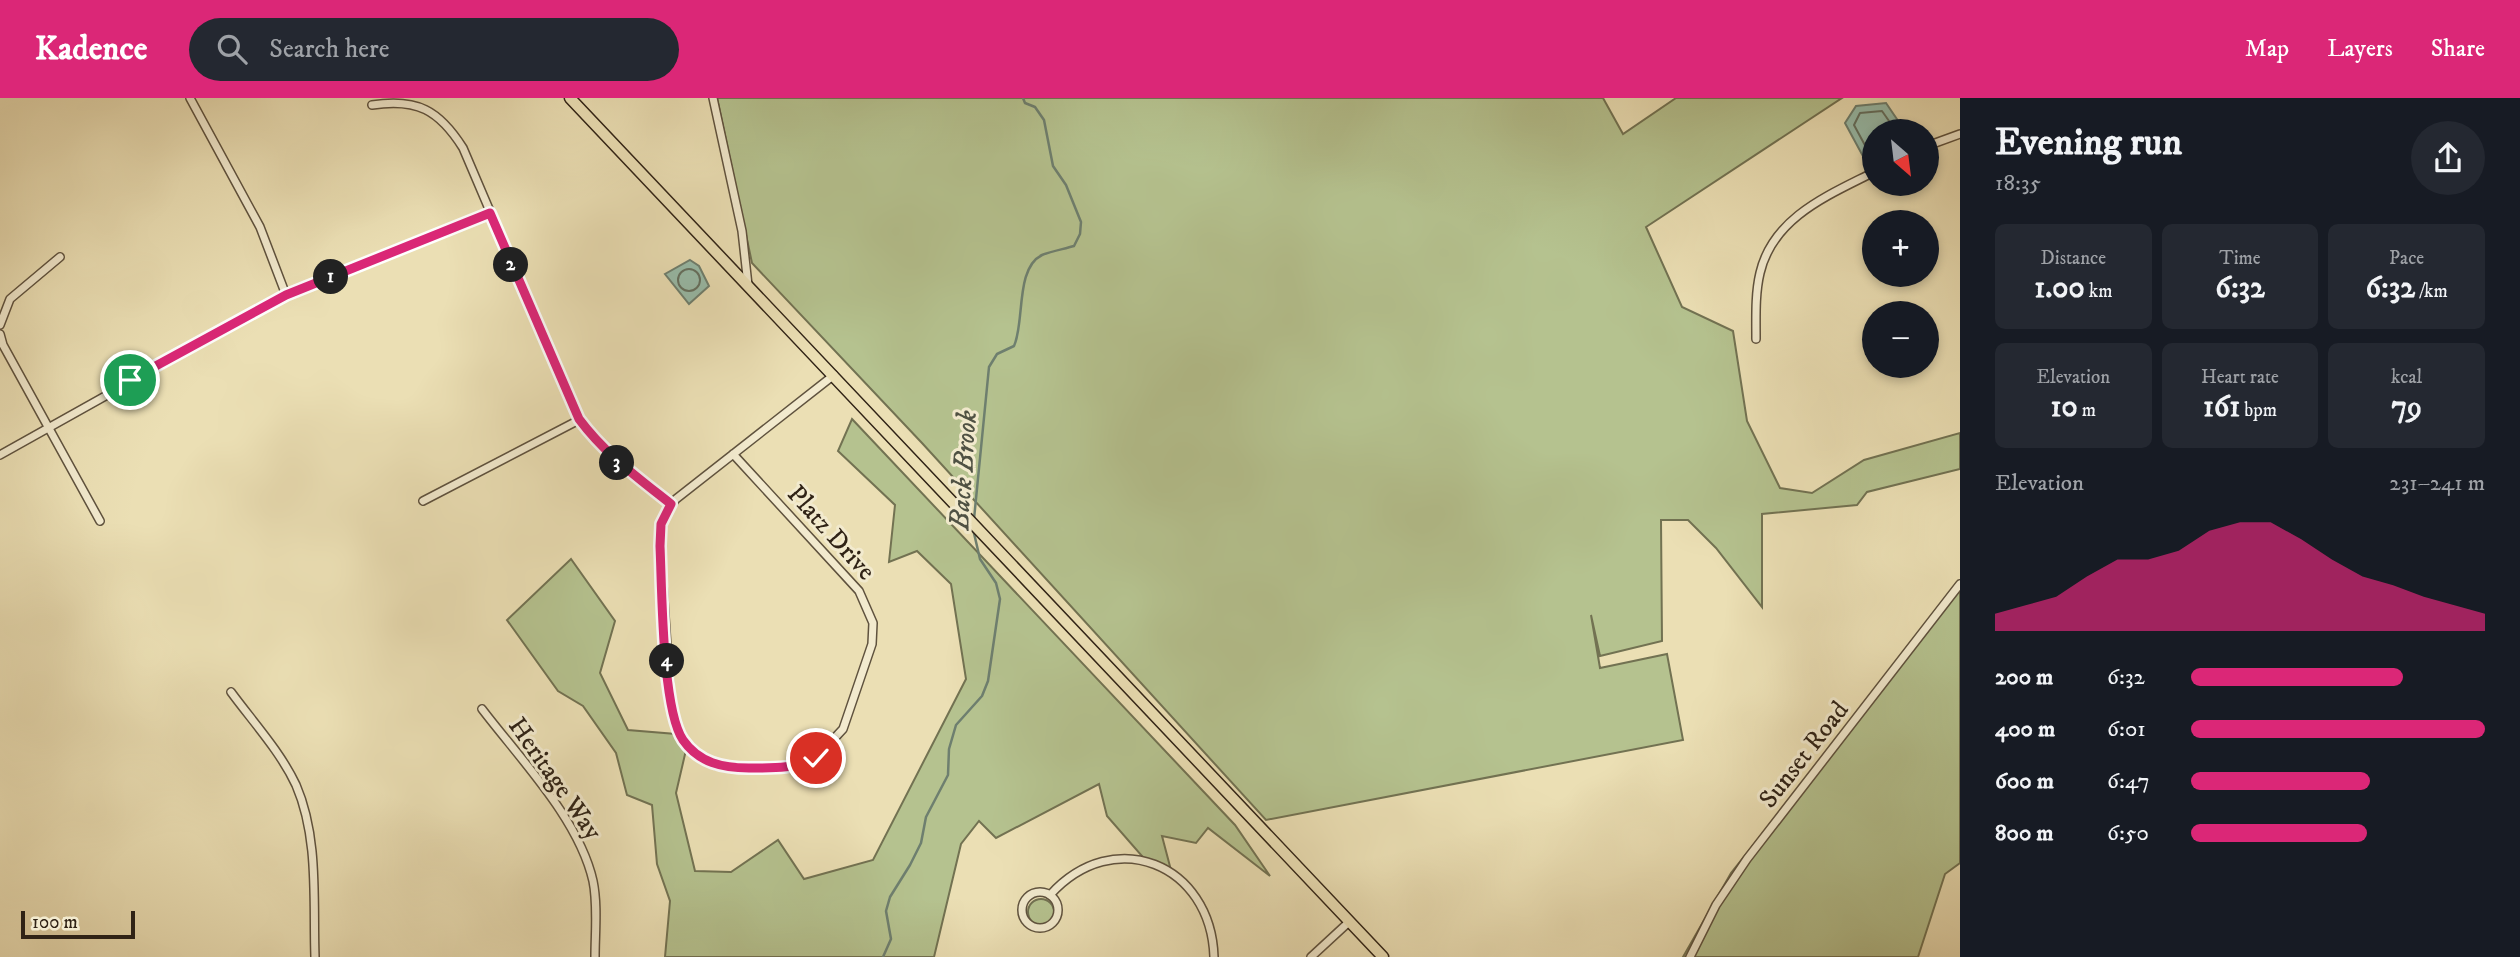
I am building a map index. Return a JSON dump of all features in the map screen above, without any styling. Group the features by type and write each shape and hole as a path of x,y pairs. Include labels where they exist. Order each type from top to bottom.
{"highway":[{"path":"570,98 1383,957"}],"street":[{"path":"190,98 260,227 286,295"},
{"path":"713,98 742,230 748,285"},
{"path":"372,105 408,102 443,122 463,148 579,419 597,444 619,465 671,504 835,375"},
{"path":"1939,142 1960,134"},
{"path":"1756,339 1760,272 1767,254 1785,227 1815,201 1862,178"},
{"path":"0,455 286,295 490,213"},
{"path":"0,325 10,299 60,257"},
{"path":"0,334 3,345 100,521"},
{"path":"423,501 579,419"},
{"name":"Platz Drive","path":"671,504 661,524 660,546 671,708 682,739 696,754 715,765 729,768 795,766 816,758 842,729 872,644 873,623 859,591 733,454"},
{"name":"Sunset Road","path":"1690,957 1716,905 1747,859 1960,584"},
{"path":"231,692 276,751 304,806 312,849 315,957"},
{"name":"Heritage Way","path":"482,709 556,807 586,859 594,894 596,957"},
{"path":"1050,894 1063,881 1092,864 1110,859 1149,862 1177,876 1199,900 1212,932 1214,957"},
{"path":"1038,892 1050,894 1059,909 1056,920 1041,929 1030,926 1022,915 1023,903 1038,892"},
{"path":"1311,957 1350,921"}],"shaded area":[{"path":"717,98 1603,98 1623,134 1676,98 1842,98 1646,227 1682,307 1733,331 1747,421 1780,488 1812,493 1864,460 1960,433 1960,469 1867,492 1857,505 1762,514 1762,607 1716,548 1688,520 1661,520 1662,641 1600,656 1591,615 1600,668 1667,654 1683,740 1266,820 922,443 752,263"},
{"path":"852,419 1235,825 1270,876 1208,828 1196,843 1162,836 1172,874 1148,863 1107,816 1099,784 996,838 979,821 961,844 934,957 665,957 670,901 657,864 652,805 627,795 616,753 583,706 558,691 507,620 571,559 615,621 600,673 628,730 676,734 686,750 676,793 695,871 731,872 778,840 804,879 873,860 966,679 951,584 917,551 889,562 895,505 838,451"},
{"path":"1960,586 1960,863 1945,874 1918,957 1683,957 1731,873"},
{"path":"1041,899 1050,903 1054,912 1050,921 1041,925 1032,921 1028,912 1032,903"}],"water":[{"path":"1886,103 1897,119 1862,119 1862,154 1845,123 1856,106"},
{"path":"690,260 699,266 709,286 689,304 665,274"}],"waterway":[{"name":"Back Brook","path":"974,519 989,367 997,354 1014,346 1024,283 1033,262 1042,255 1074,246 1080,234 1081,222 1066,185 1053,166 1044,120 1035,107 1025,103 1023,98"},
{"name":"Back Brook","path":"883,957 891,939 886,911 890,897 921,843 926,817 948,775 949,749 956,725 982,696 988,681 1000,599 996,583 980,559 973,529"}],"route":[{"path":"130,380 286,295 490,213 579,419 597,444 619,465 671,504 661,524 660,546 671,708 682,739 696,754 715,765 729,768 795,766 816,758"}]}
